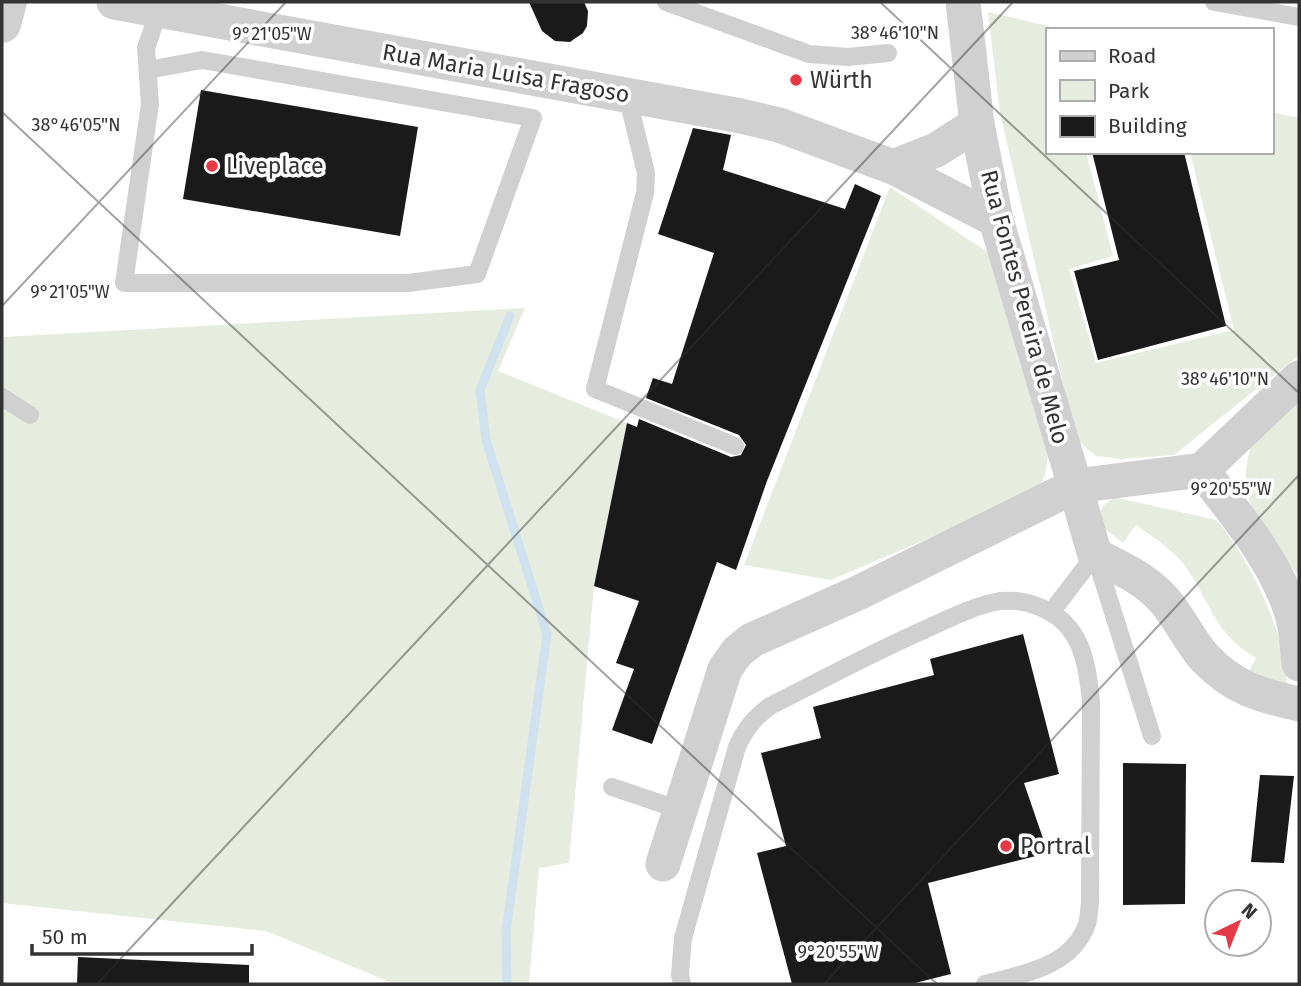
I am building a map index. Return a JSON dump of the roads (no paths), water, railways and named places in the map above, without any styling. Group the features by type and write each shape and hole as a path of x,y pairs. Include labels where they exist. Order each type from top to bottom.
{"street":[{"path":"2,24 8,2"},
{"name":"Rua Maria Luisa Fragoso","path":"114,2 161,6 779,125 892,167 996,220"},
{"name":"Rua Fontes Pereira de Melo","path":"963,2 977,124 996,220 1095,555"},
{"path":"892,167 936,150 977,124"},
{"path":"663,864 725,669 737,652 752,640 860,592 1075,486 1202,470 1299,378"},
{"path":"1202,470 1255,541 1294,604 1292,614 1299,664"},
{"path":"1095,555 1143,581 1163,598 1203,656 1227,677 1254,693 1299,704"}],"lane":[{"path":"666,2 809,54 848,57 888,52"},
{"path":"1214,2 1299,17"},
{"path":"148,70 202,60 533,118 477,274 408,283 124,283 150,104 146,48 161,6"},
{"path":"627,95 646,173 645,193 595,388 736,446"},
{"path":"2,397 30,415"},
{"path":"1052,611 1095,555"},
{"path":"1095,555 1152,736"},
{"path":"682,984 680,975 683,937 737,747 744,730 754,718 770,706 970,610 1000,601 1026,601 1052,611 1067,625 1081,645 1089,680 1090,902 1087,924 1075,944 1060,959 1040,970 985,984"},
{"path":"612,787 680,810"}],"waterway":[{"path":"507,984 506,932 547,634 486,440 480,390 510,316"}],"place":[{"name":"Würth","path":"796,80"},
{"name":"Liveplace","path":"212,166"},
{"name":"Portral","path":"1006,846"}]}
